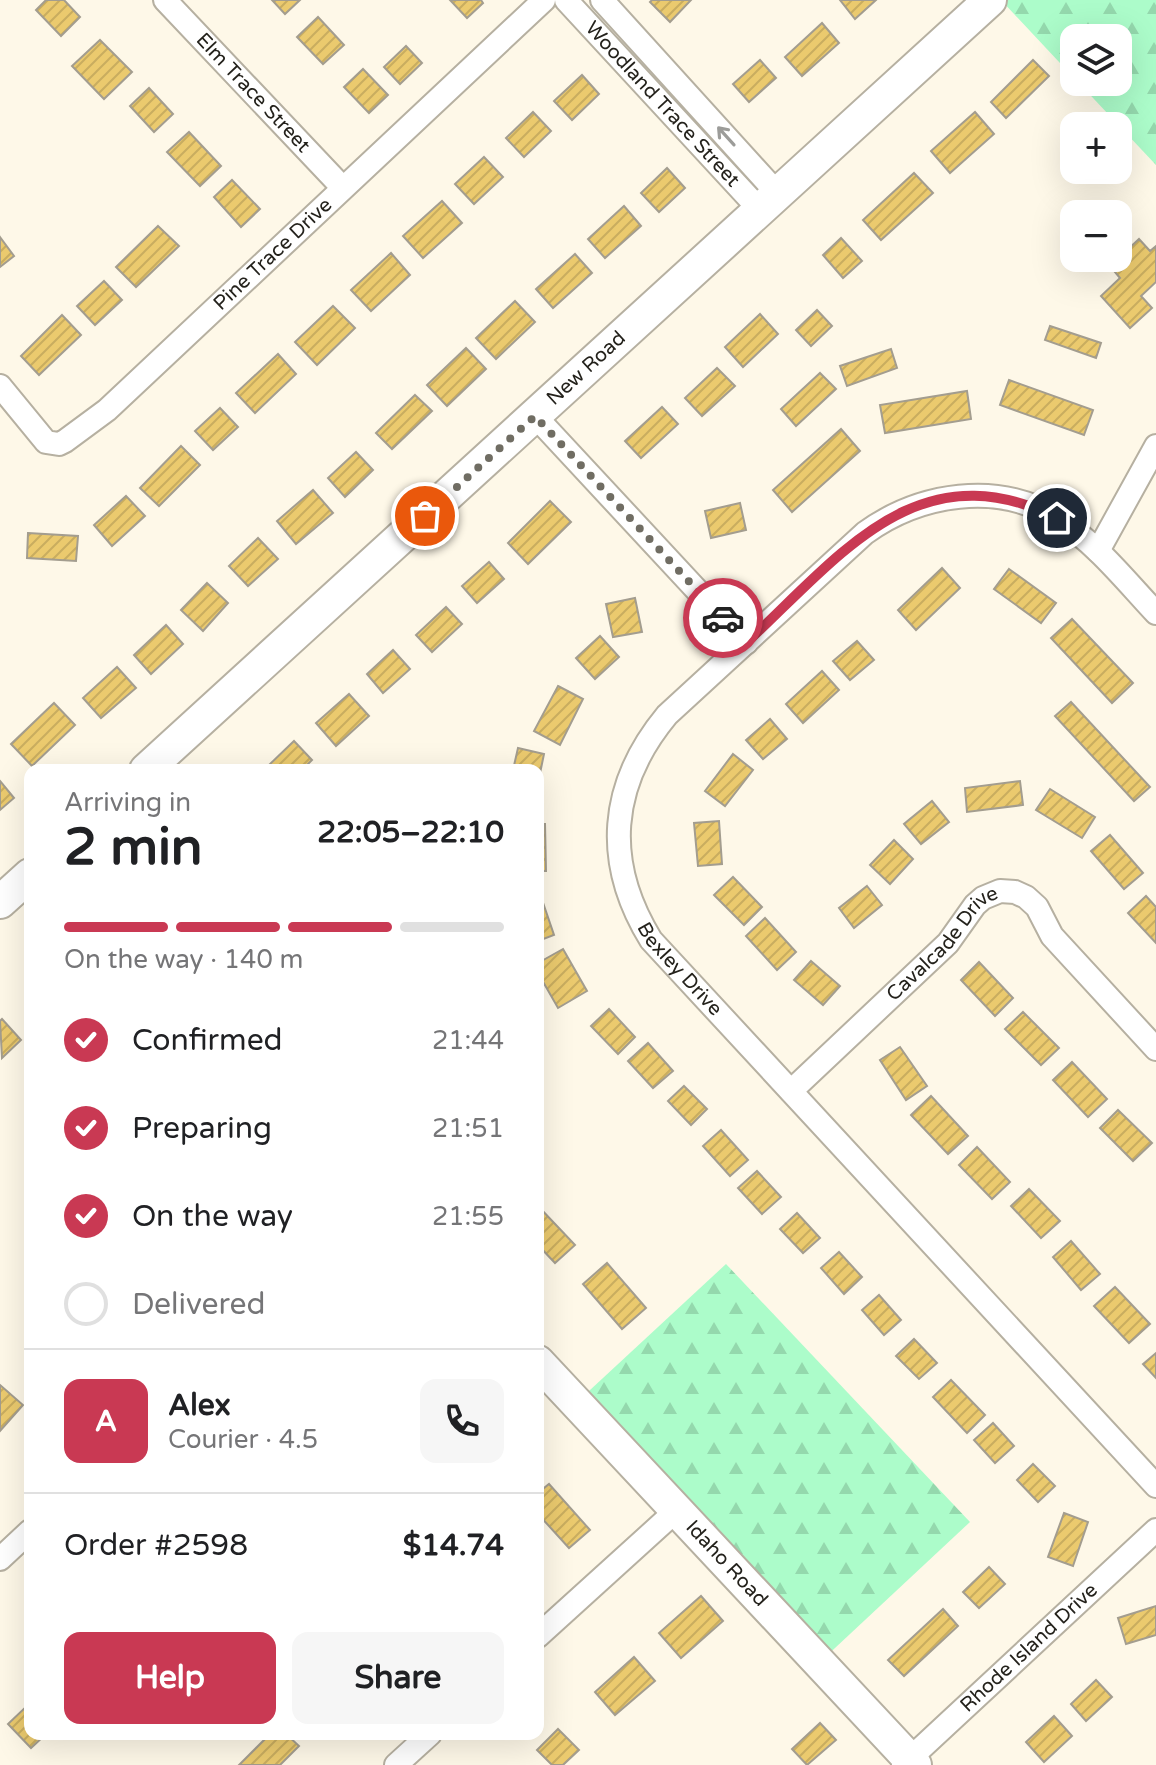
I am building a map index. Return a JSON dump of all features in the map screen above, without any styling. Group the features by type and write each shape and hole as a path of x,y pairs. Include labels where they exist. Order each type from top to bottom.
{"street":[{"name":"Elm Trace Street","path":"165,0 342,187"},
{"name":"Pine Trace Drive","path":"0,386 46,442 59,444 65,441 107,410 544,0"},
{"name":"Woodland Trace Street","path":"566,0 769,202"},
{"name":"Woodland Trace Street","path":"602,0 769,202"},
{"name":"New Road","path":"153,764 990,0"},
{"path":"535,416 746,643"},
{"path":"1098,551 1156,446"},
{"name":"Bexley Drive","path":"1156,613 1098,551 1057,518 1023,504 976,496 928,501 893,515 865,533 667,715 642,750 629,777 621,802 618,833 619,857 630,901 651,940 1156,1486"},
{"path":"0,902 24,880"},
{"name":"Cavalcade Drive","path":"791,1091 948,943 975,905 1000,891 1015,892 1037,907 1052,936 1156,1049"},
{"name":"Idaho Road","path":"544,1368 909,1763"},
{"path":"544,1631 677,1510"},
{"name":"Rhode Island Drive","path":"909,1763 1156,1530"},
{"path":"0,1559 24,1537"},
{"path":"396,1765 423,1740"}],"green space":[{"path":"1001,0 1156,0 1156,165 1132,139 1132,112 1106,112 1091,96 1132,96 1132,24 1060,24 1060,63"},
{"path":"726,1264 970,1522 820,1662 576,1403"}],"building":[{"path":"46,0 64,0 80,17 61,36 36,10"},
{"path":"272,0 300,0 285,14"},
{"path":"450,0 481,0 483,3 467,18"},
{"path":"691,0 670,22 650,2"},
{"path":"840,0 876,0 855,19"},
{"path":"318,17 344,45 323,64 297,37"},
{"path":"822,23 839,43 802,76 785,57"},
{"path":"100,40 132,72 104,99 72,66"},
{"path":"406,46 422,63 400,84 384,67"},
{"path":"760,60 776,78 749,102 733,84"},
{"path":"1033,60 1049,76 1006,118 991,102"},
{"path":"363,69 388,95 369,113 344,87"},
{"path":"582,75 599,94 572,120 554,101"},
{"path":"149,88 173,114 154,132 130,106"},
{"path":"533,112 551,131 524,157 506,138"},
{"path":"975,112 994,134 950,173 931,151"},
{"path":"189,132 221,166 200,186 167,152"},
{"path":"484,157 503,177 474,204 455,184"},
{"path":"667,168 685,188 659,212 641,193"},
{"path":"914,173 933,193 881,240 863,220"},
{"path":"232,180 260,209 241,227 214,197"},
{"path":"442,201 462,223 423,258 403,236"},
{"path":"624,206 641,226 605,258 588,239"},
{"path":"158,226 179,246 136,287 116,267"},
{"path":"0,237 14,256 0,267"},
{"path":"841,238 862,261 843,278 823,255"},
{"path":"1139,239 1150,251 1156,246 1156,282 1141,296 1152,308 1130,328 1101,296 1120,278 1115,272 1132,272 1132,246"},
{"path":"391,253 410,275 371,311 351,290"},
{"path":"575,254 592,273 553,308 536,289"},
{"path":"104,281 122,300 95,325 77,306"},
{"path":"515,301 535,322 496,359 476,338"},
{"path":"333,306 355,328 317,365 295,342"},
{"path":"817,310 832,326 811,346 796,330"},
{"path":"760,314 778,334 743,367 725,347"},
{"path":"62,315 81,335 39,375 21,356"},
{"path":"1050,326 1101,343 1096,358 1045,340"},
{"path":"466,348 486,369 447,406 427,385"},
{"path":"891,349 897,368 847,386 840,366"},
{"path":"278,354 296,374 255,413 236,393"},
{"path":"717,368 735,386 702,416 685,398"},
{"path":"820,373 836,389 796,426 781,409"},
{"path":"1009,380 1093,410 1084,435 1000,405"},
{"path":"967,391 971,419 885,433 880,405"},
{"path":"415,395 432,411 392,449 376,433"},
{"path":"662,407 678,424 641,458 625,441"},
{"path":"220,408 238,427 213,450 195,431"},
{"path":"841,429 860,451 792,512 773,490"},
{"path":"181,446 200,465 159,506 140,488"},
{"path":"356,452 373,470 345,497 328,478"},
{"path":"313,490 333,513 296,544 277,521"},
{"path":"126,496 145,516 112,546 94,525"},
{"path":"550,501 571,522 528,564 508,543"},
{"path":"740,503 746,530 711,538 705,511"},
{"path":"28,533 78,536 76,561 27,558"},
{"path":"258,538 278,559 248,586 229,566"},
{"path":"489,562 504,579 477,603 462,586"},
{"path":"942,568 960,588 916,630 898,610"},
{"path":"1009,569 1056,603 1041,623 994,589"},
{"path":"207,583 228,603 203,631 181,610"},
{"path":"635,598 642,632 613,637 606,604"},
{"path":"446,607 462,624 432,652 416,635"},
{"path":"1072,619 1133,683 1112,703 1051,638"},
{"path":"166,625 183,644 151,674 134,655"},
{"path":"600,636 619,657 595,679 576,658"},
{"path":"857,641 874,660 850,680 833,661"},
{"path":"393,650 410,669 383,693 367,674"},
{"path":"117,667 136,688 101,718 83,698"},
{"path":"822,671 839,690 803,723 786,704"},
{"path":"558,686 583,699 560,745 534,731"},
{"path":"349,694 369,716 336,746 316,723"},
{"path":"1071,702 1150,787 1134,801 1055,716"},
{"path":"54,703 75,725 34,764 30,764 11,744"},
{"path":"770,719 787,739 763,759 746,740"},
{"path":"294,741 312,760 308,764 270,764"},
{"path":"518,748 544,754 542,764 514,764"},
{"path":"733,754 753,770 725,806 705,791"},
{"path":"0,781 14,798 0,810"},
{"path":"1020,781 1023,805 967,812 965,788"},
{"path":"1050,789 1095,817 1082,838 1036,810"},
{"path":"932,801 949,822 921,844 904,824"},
{"path":"719,821 722,864 698,866 694,823"},
{"path":"544,824 545,824 544,871"},
{"path":"1110,835 1143,873 1124,889 1091,851"},
{"path":"894,840 913,859 890,884 870,865"},
{"path":"733,877 762,907 744,925 714,895"},
{"path":"867,886 882,905 854,928 839,908"},
{"path":"1146,896 1156,907 1156,943 1128,913"},
{"path":"544,906 554,935 544,939"},
{"path":"765,918 796,952 777,970 746,936"},
{"path":"563,949 587,991 558,1008 544,984 544,960"},
{"path":"811,961 840,986 823,1005 794,980"},
{"path":"979,962 1013,998 995,1016 961,980"},
{"path":"609,1009 635,1037 618,1054 591,1026"},
{"path":"1023,1012 1059,1048 1041,1065 1005,1029"},
{"path":"2,1019 21,1040 2,1058 0,1021"},
{"path":"648,1043 673,1071 653,1088 628,1061"},
{"path":"900,1047 927,1086 906,1100 880,1060"},
{"path":"1072,1062 1107,1099 1088,1117 1053,1080"},
{"path":"684,1086 707,1109 691,1125 668,1101"},
{"path":"931,1096 968,1136 948,1154 911,1115"},
{"path":"1118,1110 1152,1143 1133,1161 1100,1128"},
{"path":"721,1130 748,1160 730,1176 703,1146"},
{"path":"977,1147 1010,1182 992,1199 959,1165"},
{"path":"757,1171 781,1197 762,1214 738,1188"},
{"path":"1029,1189 1060,1221 1041,1238 1011,1206"},
{"path":"544,1212 575,1245 555,1263 544,1251"},
{"path":"797,1213 820,1238 803,1253 780,1229"},
{"path":"1071,1241 1100,1274 1081,1290 1053,1257"},
{"path":"839,1252 862,1277 844,1294 821,1268"},
{"path":"607,1263 646,1308 622,1329 583,1284"},
{"path":"1115,1287 1150,1324 1129,1343 1094,1306"},
{"path":"879,1295 901,1320 884,1335 862,1310"},
{"path":"914,1339 937,1363 919,1379 896,1356"},
{"path":"1156,1353 1156,1378 1143,1364"},
{"path":"951,1380 985,1415 967,1433 933,1397"},
{"path":"0,1385 23,1405 0,1431"},
{"path":"993,1423 1014,1446 995,1463 974,1440"},
{"path":"1033,1464 1055,1486 1038,1502 1017,1480"},
{"path":"549,1484 590,1530 569,1548 544,1521 544,1488"},
{"path":"1064,1513 1088,1522 1073,1566 1048,1557"},
{"path":"989,1567 1005,1584 979,1608 963,1592"},
{"path":"701,1596 723,1621 681,1658 659,1633"},
{"path":"1156,1606 1156,1635 1126,1644 1118,1618"},
{"path":"943,1609 958,1626 904,1676 888,1660"},
{"path":"634,1657 655,1681 615,1715 595,1692"},
{"path":"1096,1680 1112,1697 1086,1721 1071,1704"},
{"path":"24,1709 24,1740 40,1740 31,1748 8,1724"},
{"path":"1054,1716 1072,1736 1044,1762 1026,1742"},
{"path":"820,1723 836,1740 807,1765 792,1749"},
{"path":"558,1729 579,1750 563,1765 552,1765 537,1750"},
{"path":"264,1740 292,1740 299,1746 280,1765 239,1765"}],"way so far":[{"path":"425,516 535,416 723,618"}],"route":[{"path":"723,618 746,643 865,533 893,515 928,501 952,497 1000,498 1057,518"}]}
